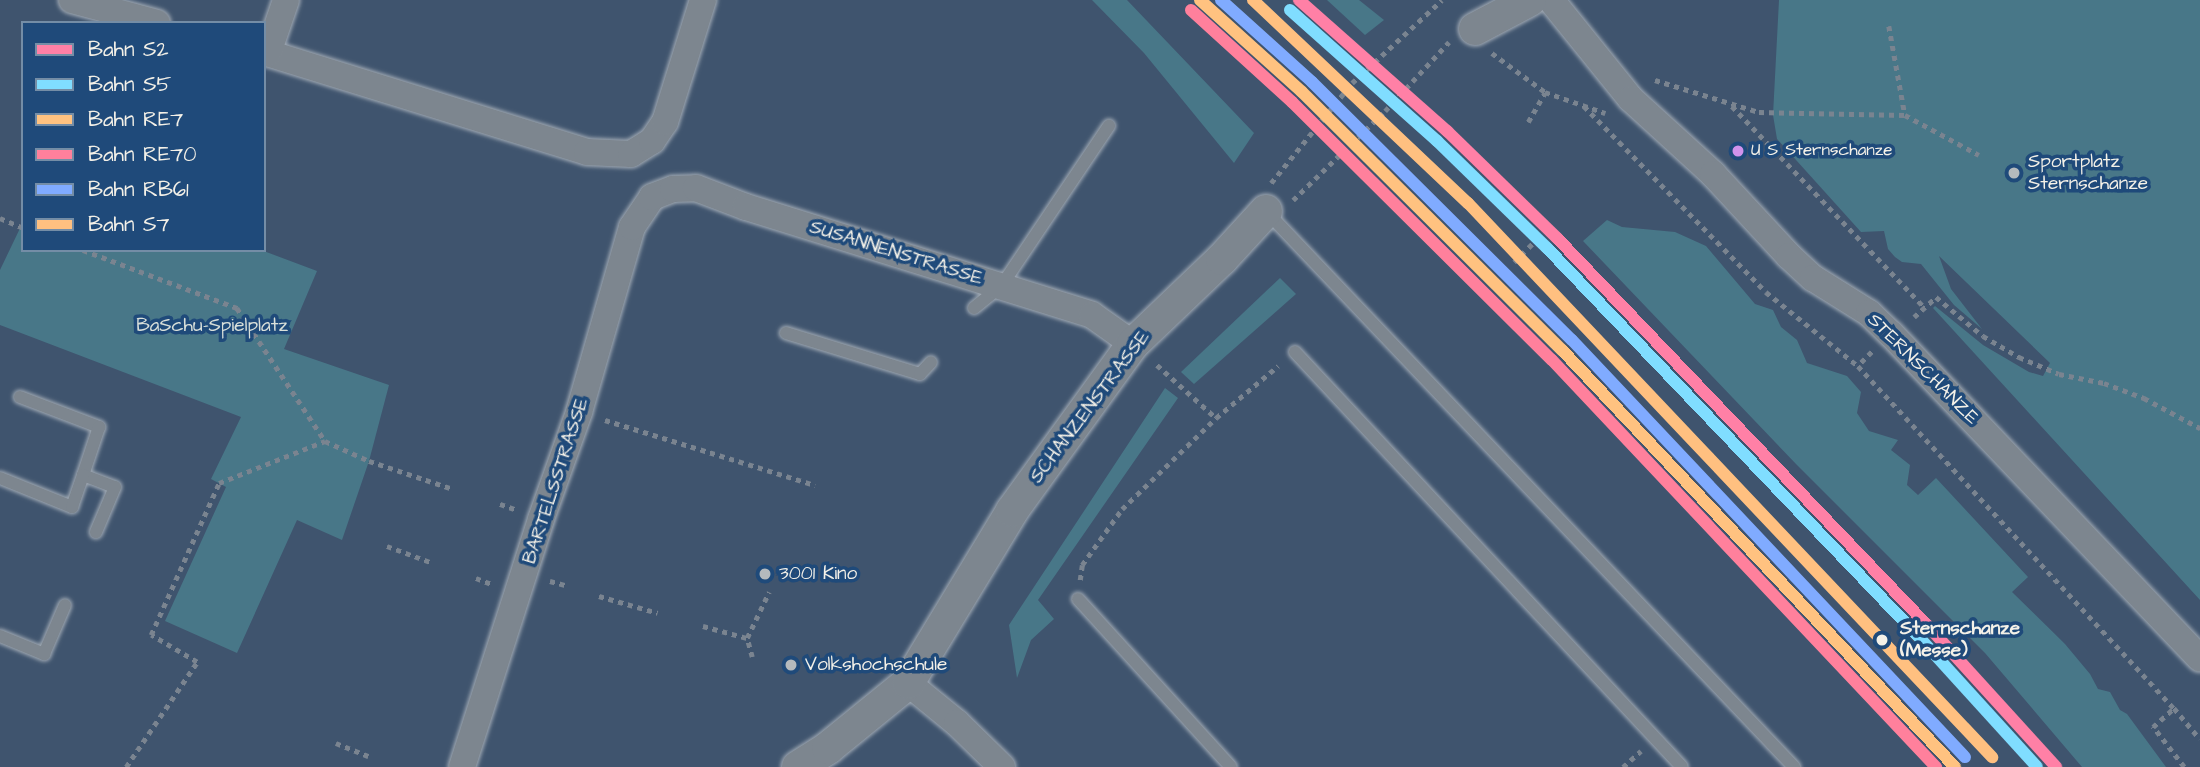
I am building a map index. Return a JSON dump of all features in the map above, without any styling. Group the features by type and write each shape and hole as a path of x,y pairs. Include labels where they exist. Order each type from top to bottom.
{"street":[{"path":"72,0 150,21"},
{"path":"286,0 266,52 587,152 631,154 652,141 664,122 703,0"},
{"path":"1475,29 1530,0"},
{"name":"STERNSCHANZE","path":"1551,0 1631,99 1713,174 1813,278 1869,313 1891,334 2200,658"},
{"name":"SUSANNENSTRASSE","path":"652,197 673,189 696,188 772,215 1092,315 1133,344"},
{"name":"BARTELSSTRASSE","path":"462,767 541,519 579,412 632,227 652,197"},
{"name":"SCHANZENSTRASSE","path":"798,767 828,748 908,682 1013,511 1133,344 1259,219"},
{"path":"908,682 957,723 1002,767"}],"lane":[{"path":"974,308 1002,285 1109,126"},
{"path":"1259,219 1794,767"},
{"path":"786,333 920,374 931,362"},
{"path":"1295,352 1682,767"},
{"path":"0,478 72,507 99,427 20,397"},
{"path":"83,475 116,487 96,532"},
{"path":"1078,599 1231,767"},
{"path":"0,636 44,654 65,605"}],"path":[{"path":"1442,0 1352,83 1246,214 1259,219 1295,199 1385,111 1445,45"},
{"path":"1889,26 1905,116"},
{"path":"1475,29 1494,57 1545,92 1612,116 1631,99"},
{"path":"1654,80 1759,112 1905,116 1979,155"},
{"path":"1528,122 1545,92"},
{"path":"1731,104 1924,308"},
{"path":"1584,106 1766,292 1858,366 2200,739"},
{"path":"0,218 21,227"},
{"path":"1514,262 1542,234"},
{"path":"88,252 236,308 325,441 369,461 453,489"},
{"path":"1858,366 1891,334 1936,297 1983,336 2019,357 2059,373 2104,383 2144,398 2200,428"},
{"path":"1078,599 1082,565 1122,509 1216,418 1295,352"},
{"path":"1172,380 1216,418"},
{"path":"616,423 815,485"},
{"path":"126,767 197,663 151,635 219,483 325,441"},
{"path":"387,546 433,563"},
{"path":"752,657 747,638 769,592"},
{"path":"599,596 658,613"},
{"path":"704,626 747,638"},
{"path":"2174,708 2153,727 2184,767"},
{"path":"336,743 369,756"}],"green space":[{"path":"1092,0 1127,0 1254,133 1234,163 1144,53"},
{"path":"1327,0 1359,0 1384,20 1365,35"},
{"name":"Sportplatz Sternschanze","path":"1779,0 2200,0 2200,600 1933,308 1935,306 1983,345 2029,372 2043,376 2050,363 1939,256 1951,289 1982,329 1954,305 1921,264 1902,262 1895,257 1888,249 1884,231 1861,232 1777,139 1773,115"},
{"path":"1607,220 1622,227 1675,232 1706,246 1755,304 1773,310 1781,327 1797,340 1807,363 1847,376 1861,392 1857,413 1869,431 1898,440 1891,450 1910,465 1907,485 1918,495 1936,478 2028,577 2012,592 2065,644 2090,674 2098,689 2110,692 2120,710 2127,714 2166,767 2082,767 1985,653 1796,464 1583,241"},
{"name":"BaSchu-Spielplatz","path":"21,226 21,252 266,252 317,271 284,349 389,385 369,461 342,540 297,520 237,653 165,621 226,487 211,479 241,417 0,325 0,270"},
{"path":"1280,278 1296,294 1194,384 1181,372"},
{"path":"1165,388 1178,398 1038,600 1054,619 1031,640 1017,678 1009,625"}],"rail line":[{"name":"RE7","path":"1200,0 1302,92 1562,350 1955,767"},
{"name":"RB61","path":"1221,0 1312,82 1572,340 1965,757"},
{"name":"S7","path":"1253,0 1468,203 1992,757"},
{"name":"S2","path":"1299,0 1447,131 1557,238 1927,625 2056,767"},
{"name":"RE70","path":"1191,10 1292,102 1552,360 1936,767"},
{"name":"S5","path":"1290,10 1437,141 1547,248 1917,635 2037,767"}],"place":[{"name":"U S Sternschanze","path":"1738,151"},
{"name":"Sportplatz Sternschanze","path":"2014,173"},
{"name":"3001 Kino","path":"765,574"},
{"name":"Sternschanze (Messe)","path":"1882,640"},
{"name":"Volkshochschule","path":"791,665"}]}
